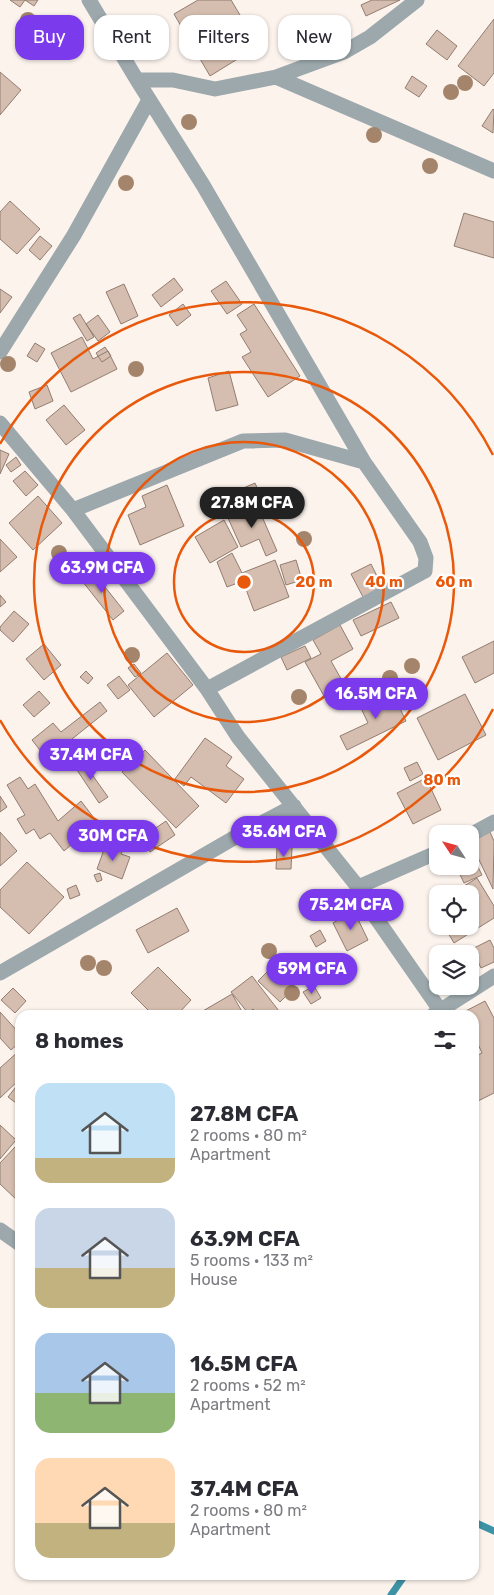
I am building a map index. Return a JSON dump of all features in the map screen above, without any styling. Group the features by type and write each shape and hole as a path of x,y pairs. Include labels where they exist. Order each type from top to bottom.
{"street":[{"path":"89,0 203,185 364,462 420,542 426,558 425,570 207,689"},
{"path":"137,80 173,80 215,88 276,77 344,52 370,36 417,0"},
{"path":"276,77 494,170"},
{"path":"0,352 74,235 149,100"},
{"path":"0,423 73,510 207,689 238,736 358,887 434,1010"},
{"path":"73,510 243,441 285,440 364,462"},
{"path":"0,974 246,831 294,806"},
{"path":"479,830 494,822"},
{"path":"358,887 429,856"},
{"path":"441,1010 494,976"},
{"path":"0,1230 15,1240"}],"building":[{"path":"10,0 25,0 20,7"},
{"path":"25,0 38,0 34,6"},
{"path":"198,0 231,0 240,15 179,15 179,23 174,14"},
{"path":"372,0 400,0 366,16 361,5"},
{"path":"494,19 494,73 484,86 458,66"},
{"path":"437,30 457,46 447,60 426,44"},
{"path":"201,60 236,60 210,76"},
{"path":"0,72 21,90 0,115"},
{"path":"412,76 427,86 419,97 405,88"},
{"path":"494,110 493,133 482,126"},
{"path":"10,201 40,229 17,254 0,239 0,212"},
{"path":"464,213 494,222 494,258 454,246"},
{"path":"40,236 52,246 40,260 29,250"},
{"path":"174,278 183,290 161,307 152,295"},
{"path":"226,281 242,304 227,314 211,291"},
{"path":"124,284 138,316 121,324 106,292"},
{"path":"0,289 12,297 0,313"},
{"path":"183,304 191,315 177,326 169,315"},
{"path":"254,304 300,376 268,397 242,357 251,352 240,334 247,330 237,315"},
{"path":"80,314 94,337 87,341 73,318"},
{"path":"98,315 110,332 98,341 86,324"},
{"path":"82,337 93,359 108,351 117,369 71,392 51,353"},
{"path":"35,343 45,349 37,362 27,356"},
{"path":"105,347 111,356 102,362 96,353"},
{"path":"229,371 238,405 216,411 208,378"},
{"path":"47,385 53,401 35,409 29,392"},
{"path":"64,405 85,430 66,445 46,420"},
{"path":"0,450 9,454 0,474"},
{"path":"16,457 21,465 11,472 6,465"},
{"path":"25,471 38,485 26,496 13,481"},
{"path":"255,483 263,502 249,508 241,489"},
{"path":"167,485 184,526 140,545 128,515 146,507 142,496"},
{"path":"38,496 62,523 33,550 9,523"},
{"path":"257,505 277,551 266,556 259,539 241,547 228,518"},
{"path":"224,520 238,547 210,563 195,537"},
{"path":"0,539 17,557 0,572"},
{"path":"232,553 242,573 275,560 289,597 254,611 243,581 227,587 217,562"},
{"path":"296,560 302,580 286,585 280,565"},
{"path":"371,564 383,588 363,597 351,574"},
{"path":"90,568 124,611 113,620 79,577"},
{"path":"0,595 6,602 0,607"},
{"path":"391,602 399,618 361,636 353,620"},
{"path":"14,611 29,624 13,642 0,630 0,627"},
{"path":"340,625 353,649 331,661 344,684 324,696 305,662 321,654 313,640"},
{"path":"494,641 494,673 475,683 462,657"},
{"path":"44,644 61,665 44,680 26,659"},
{"path":"305,646 311,658 287,670 281,657"},
{"path":"167,653 193,685 154,717 128,685"},
{"path":"134,664 141,673 135,677 128,668"},
{"path":"86,671 93,678 88,684 80,677"},
{"path":"119,676 130,690 118,699 107,685"},
{"path":"391,690 406,721 347,750 340,736 368,723 360,706"},
{"path":"39,691 50,703 34,717 23,705"},
{"path":"465,694 486,735 438,760 417,718"},
{"path":"100,702 107,711 47,759 32,740 53,723 61,732"},
{"path":"205,738 232,757 226,766 244,779 226,803 191,777 184,786 175,779"},
{"path":"75,742 81,750 73,756 67,748"},
{"path":"145,750 199,806 176,828 122,772"},
{"path":"81,759 108,797 99,803 73,764"},
{"path":"417,762 423,774 410,781 404,768"},
{"path":"20,777 28,789 35,784 58,821 81,801 97,822 64,851 50,833 40,839 34,829 26,834 17,819 25,815 7,785"},
{"path":"426,778 441,810 413,824 397,793"},
{"path":"0,796 7,807 0,812"},
{"path":"166,821 175,835 150,852 141,838"},
{"path":"0,832 17,851 0,866"},
{"path":"490,832 494,841 493,889 479,860 479,837"},
{"path":"106,844 123,850 121,854 130,857 122,879 97,869"},
{"path":"277,847 292,847 291,869 276,869"},
{"path":"27,862 64,897 29,934 0,907 0,890"},
{"path":"479,869 482,875 464,883 460,875 479,875"},
{"path":"100,873 102,880 97,882 94,875"},
{"path":"477,878 494,906 494,918 479,927 479,885 466,885"},
{"path":"76,885 80,895 70,899 67,889"},
{"path":"177,908 189,931 148,953 136,930"},
{"path":"354,911 368,940 347,951 333,923"},
{"path":"320,930 326,941 316,947 310,936"},
{"path":"449,935 467,935 454,943"},
{"path":"490,940 494,948 494,962 481,968 479,964 479,946"},
{"path":"273,966 295,987 280,1002 258,981"},
{"path":"158,967 191,1000 182,1010 148,1010 131,993"},
{"path":"252,976 278,1010 246,1010 231,992"},
{"path":"314,986 321,998 311,1004 303,992"},
{"path":"13,988 26,1001 18,1010 15,1010 15,1013 1,1000"},
{"path":"232,994 241,1010 205,1010"},
{"path":"485,1001 494,1018 494,1093 479,1100 479,1054 482,1053 479,1046 479,1010 468,1010"},
{"path":"0,1012 15,1028 15,1046 11,1050 0,1038"},
{"path":"15,1054 15,1084 0,1098 0,1068"},
{"path":"15,1088 15,1102 8,1097"},
{"path":"0,1125 15,1141 0,1159"},
{"path":"15,1147 15,1198 0,1184 0,1163"}],"waterway":[{"path":"479,1524 494,1531"},
{"path":"391,1595 402,1580"}]}
